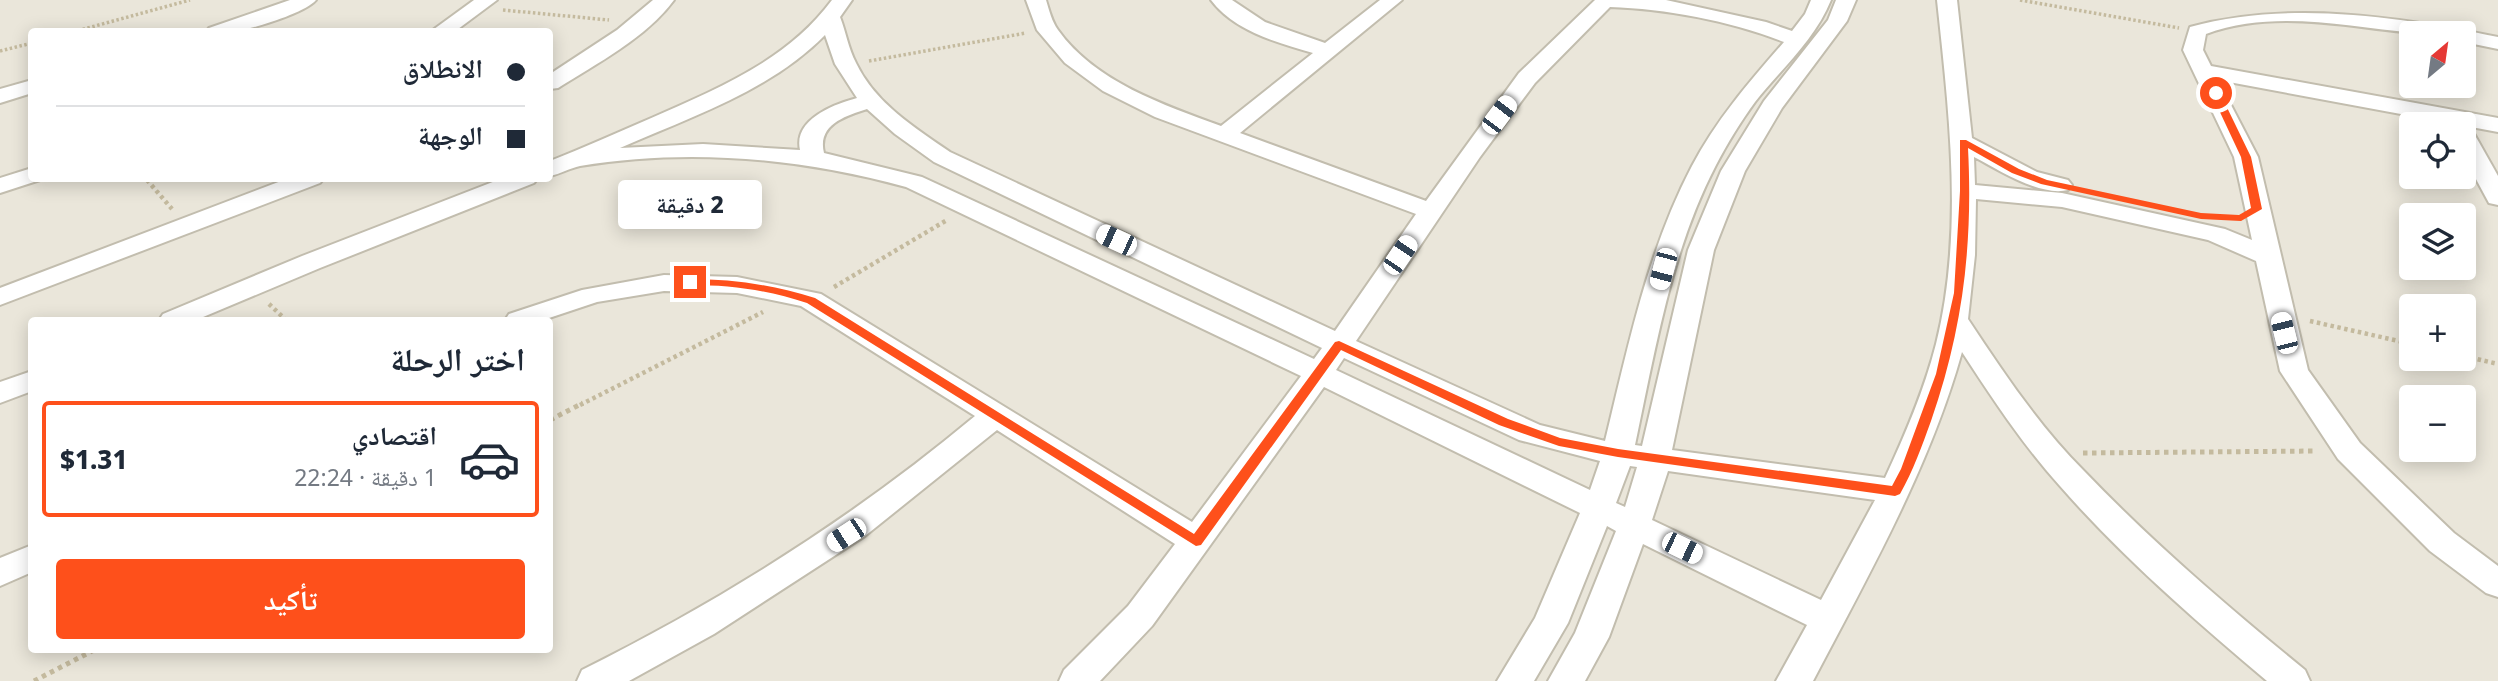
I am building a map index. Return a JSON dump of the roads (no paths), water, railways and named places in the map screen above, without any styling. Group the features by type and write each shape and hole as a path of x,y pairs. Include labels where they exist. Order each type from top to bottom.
{"street":[{"path":"229,28 282,11 306,0"},
{"path":"553,81 601,53 641,23 664,0"},
{"path":"1036,0 1047,30 1072,59 1111,86 1163,112 1226,133 1430,211"},
{"path":"1221,0 1263,28 1329,51"},
{"path":"1226,133 1392,0"},
{"path":"1722,0 1799,16"},
{"path":"1566,681 1591,637 1648,489 1700,250 1733,171 1772,106 1837,21 1846,0"},
{"path":"1794,681 1907,469 1942,374 1959,293 1965,191 1963,142 1947,0"},
{"path":"1077,681 1140,616 1196,541 1319,373 1430,211 1527,78 1606,1 1653,3 1766,28 1799,16"},
{"path":"446,28 482,4"},
{"path":"836,9 835,41 844,65 871,102 902,130 954,163 1530,433 1588,449 1895,491"},
{"path":"561,165 737,87 792,52 836,9"},
{"path":"2399,24 2348,14 2267,9 2236,13 2212,20 2197,32 2193,50 2206,71 2246,157 2294,372 2348,450 2442,542 2498,584"},
{"path":"1515,681 1550,623 1613,473 1669,245 1704,165 1799,16"},
{"path":"2476,38 2498,43"},
{"path":"2206,71 2399,112"},
{"path":"0,96 28,87"},
{"path":"813,156 808,146 811,135 820,124 842,111 871,102"},
{"path":"2476,125 2498,125"},
{"path":"1963,142 2015,171 2045,182 2212,217 2241,218 2257,209"},
{"path":"561,165 636,152 757,150 813,156 865,167 914,182 1319,373 1827,619"},
{"path":"2476,157 2498,198"},
{"path":"0,186 28,176"},
{"path":"0,297 301,182"},
{"path":"180,317 311,262 516,182"},
{"path":"1965,191 2062,200 2216,234 2266,256"},
{"path":"526,317 548,308 610,291 671,282 728,282 803,298 1196,541"},
{"path":"1954,319 2003,394 2071,478 2192,597 2292,681"},
{"path":"0,393 28,382"},
{"path":"595,681 642,658 751,596 846,535 928,474 995,416"},
{"path":"0,573 28,559"}]}
